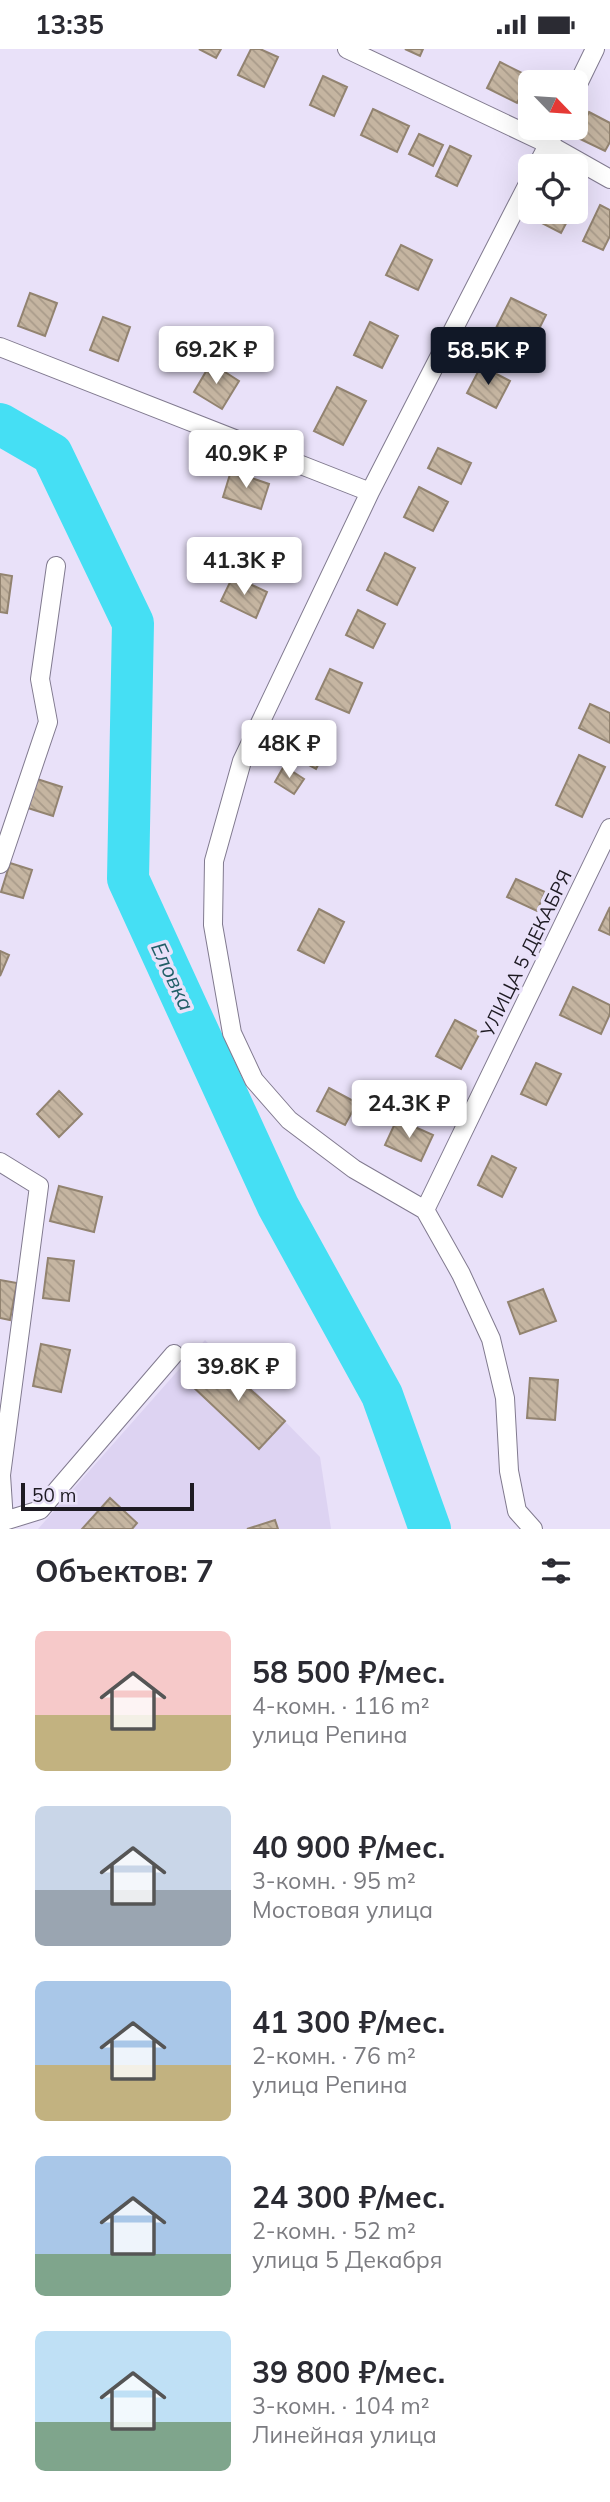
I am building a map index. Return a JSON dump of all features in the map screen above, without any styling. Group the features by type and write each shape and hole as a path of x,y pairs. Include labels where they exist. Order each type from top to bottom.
{"street":[{"path":"347,49 548,144 610,179"},
{"path":"585,70 595,49"},
{"path":"543,154 550,140"},
{"path":"518,203 370,492 242,761 214,861 213,925 232,1033 254,1080 289,1120 354,1170 425,1210 461,1274 491,1339 505,1398 509,1471 517,1511 533,1529"},
{"path":"0,347 370,492"},
{"path":"0,863 48,722 40,679 56,566"},
{"name":"УЛИЦА 5 ДЕКАБРЯ","path":"425,1210 610,828"},
{"path":"0,1162 39,1186 1,1475 2,1524 40,1510 174,1354"}],"shaded area":[{"path":"205,1340 320,1457 331,1529 38,1529"}],"building":[{"path":"199,49 221,49 216,58"},
{"path":"251,49 260,49 278,57 264,87 238,75"},
{"path":"405,49 423,49 420,56"},
{"path":"500,62 518,71 517,103 487,88"},
{"path":"323,76 347,87 334,116 310,105"},
{"path":"373,109 409,126 397,152 361,135"},
{"path":"589,112 610,123 610,142 605,151 582,140 588,140"},
{"path":"419,134 443,145 433,166 409,154"},
{"path":"450,146 471,156 457,186 436,176"},
{"path":"600,205 610,210 610,236 603,250 583,241"},
{"path":"544,224 566,224 561,233"},
{"path":"401,245 432,260 418,290 386,275"},
{"path":"30,293 57,303 45,336 18,326"},
{"path":"511,298 546,315 531,345 496,328"},
{"path":"103,317 130,327 118,361 90,350"},
{"path":"370,322 398,336 382,368 354,355"},
{"path":"211,363 239,381 222,409 194,392"},
{"path":"481,366 510,381 496,408 467,393"},
{"path":"337,387 366,401 343,445 314,431"},
{"path":"438,448 471,463 461,484 428,468"},
{"path":"231,471 269,484 261,509 223,497"},
{"path":"419,487 448,502 433,531 404,517"},
{"path":"385,553 415,568 397,605 367,590"},
{"path":"0,574 12,576 7,613 0,612"},
{"path":"233,576 267,592 256,618 221,601"},
{"path":"358,610 385,624 373,648 346,635"},
{"path":"330,669 362,683 349,713 316,699"},
{"path":"590,704 610,713 610,743 579,728"},
{"path":"300,729 329,744 316,769 287,753"},
{"path":"579,755 605,767 582,817 556,805"},
{"path":"284,766 304,779 294,794 275,782"},
{"path":"37,779 62,787 53,816 28,808"},
{"path":"10,863 32,870 23,898 1,892"},
{"path":"516,879 545,892 537,911 507,897"},
{"path":"610,907 610,935 599,930"},
{"path":"319,909 344,922 324,963 298,950"},
{"path":"0,951 9,955 0,976"},
{"path":"573,987 610,1005 610,1014 601,1034 560,1015"},
{"path":"455,1020 480,1033 461,1069 436,1056"},
{"path":"536,1063 561,1074 546,1105 521,1094"},
{"path":"329,1088 357,1103 345,1125 317,1111"},
{"path":"59,1091 82,1114 59,1137 37,1114"},
{"path":"397,1119 433,1135 421,1161 385,1145"},
{"path":"492,1156 516,1168 502,1197 478,1185"},
{"path":"59,1186 102,1197 94,1232 50,1221"},
{"path":"48,1258 74,1261 69,1301 43,1298"},
{"path":"0,1280 17,1283 10,1320 0,1318"},
{"path":"543,1289 556,1321 520,1334 508,1302"},
{"path":"41,1344 70,1350 61,1392 33,1386"},
{"path":"216,1358 285,1421 259,1449 191,1385"},
{"path":"530,1378 558,1380 555,1420 527,1418"},
{"path":"110,1498 137,1523 132,1529 82,1529"},
{"path":"275,1520 278,1529 247,1529"}],"waterway":[{"name":"Еловка","path":"0,424 52,454 133,623 128,879 278,1206 382,1395 430,1529"}]}
